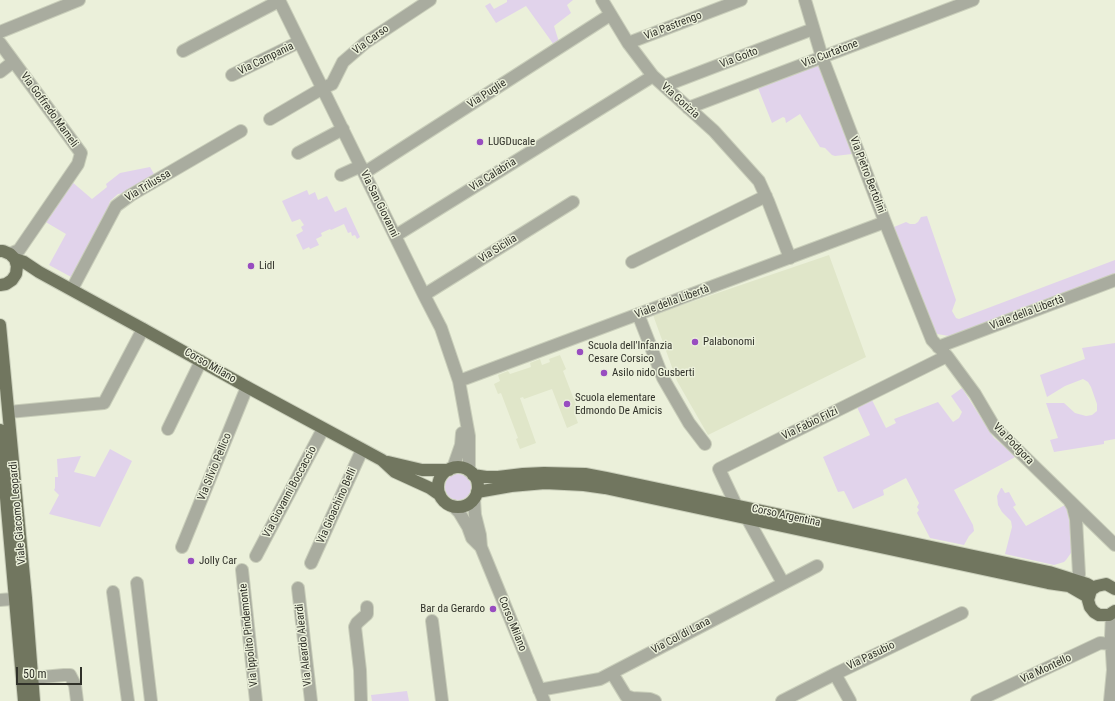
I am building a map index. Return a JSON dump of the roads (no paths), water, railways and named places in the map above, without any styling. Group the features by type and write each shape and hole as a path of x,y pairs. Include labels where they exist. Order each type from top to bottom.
{"main road":[{"name":"Corso Milano","path":"6,253 382,460 422,470 451,469"},
{"path":"0,285 6,284 12,280 16,274 17,266 6,253"},
{"path":"16,274 27,271 39,272"},
{"name":"Viale Giacomo Leopardi","path":"0,325 2,360 8,412 20,599 24,701"},
{"name":"Viale Giacomo Leopardi","path":"0,430 34,701"},
{"name":"Corso Milano","path":"382,460 395,472 430,488 440,495"},
{"name":"Corso Argentina","path":"451,469 461,468 471,473 486,477 537,474 585,474 614,479 742,512 1040,581 1069,586 1091,593"},
{"path":"451,469 445,472 440,480 438,490 445,502 453,506"},
{"path":"471,473 477,483 475,496"},
{"name":"Corso Argentina","path":"453,506 465,506 475,496 524,484 545,483 584,485 742,512 1049,572 1087,584 1091,593"},
{"path":"1114,612 1104,616 1099,615 1090,607 1091,593 1104,584 1115,589"}],"street":[{"path":"0,32 79,0"},
{"name":"Via Carso","path":"270,119 332,84 342,62 365,43 430,0"},
{"name":"Via Gorizia","path":"602,0 628,43 652,76 714,131 759,181 790,258"},
{"name":"Via Pastrengo","path":"628,43 741,0"},
{"name":"Via Pietro Bertolini","path":"805,0 822,57 885,222 932,340 938,347"},
{"name":"Via Curtatone","path":"688,108 973,0"},
{"path":"183,51 279,1"},
{"name":"Via San Giovanni","path":"279,1 441,328 459,381 469,436 471,473"},
{"name":"Via Puglie","path":"342,175 362,170 610,15"},
{"name":"Via Goito","path":"664,86 813,29"},
{"name":"Via Campania","path":"232,75 299,42"},
{"name":"Via Goffredo Mameli","path":"0,43 81,153 78,164 19,250 6,253"},
{"name":"Via Calabria","path":"395,236 652,76"},
{"path":"298,153 343,129"},
{"name":"Via Trilussa","path":"72,289 116,206 131,195 241,131"},
{"path":"632,262 766,196"},
{"name":"Via Sicilia","path":"424,295 573,202"},
{"name":"Viale della Libertà","path":"459,381 885,222"},
{"name":"Viale della Libertà","path":"938,347 1115,280"},
{"path":"638,314 663,378 689,423 706,444"},
{"path":"8,412 104,403 143,329"},
{"name":"Via Podgora","path":"938,347 947,356 975,394 995,428 1115,545"},
{"name":"Via Fabio Filzi","path":"783,583 719,469 947,356"},
{"path":"168,429 201,361"},
{"name":"Via Silvio Pellico","path":"182,547 247,387"},
{"name":"Via San Giovanni","path":"451,469 461,445 464,414"},
{"name":"Via Giovanni Boccaccio","path":"256,556 323,428"},
{"name":"Via Gioachino Belli","path":"311,563 362,450"},
{"name":"Corso Milano","path":"475,496 474,515 480,535 481,547 542,696"},
{"name":"Via Podgora","path":"1066,496 1073,507 1076,519 1079,574 1078,581"},
{"name":"Corso Milano","path":"453,506 463,519 472,538 481,547"},
{"name":"Via Col di Lana","path":"542,696 600,679 817,566"},
{"name":"Via Ippolito Pindemonte","path":"242,570 256,701"},
{"path":"137,583 151,701"},
{"name":"Via Aleardo Aleardi","path":"298,588 311,701"},
{"path":"113,592 128,701"},
{"path":"0,600 20,599"},
{"path":"361,701 360,670 355,627 367,614 367,607"},
{"path":"1110,701 1113,670 1112,640 1114,612"},
{"name":"Via Pasubio","path":"782,701 962,613"},
{"path":"1099,615 1112,640"},
{"path":"432,621 442,701"},
{"name":"Via Montello","path":"977,701 1100,643 1112,640"},
{"path":"612,673 626,696 655,701"},
{"path":"835,674 850,701"},
{"path":"32,678 70,675 75,685 76,701"}],"place":[{"name":"LUGDucale","path":"480,142"},
{"name":"Lidl","path":"251,266"},
{"name":"Palabonomi","path":"695,342"},
{"name":"Scuola dell'Infanzia Cesare Corsico","path":"580,352"},
{"name":"Asilo nido Gusberti","path":"604,373"},
{"name":"Scuola elementare Edmondo De Amicis","path":"567,404"},
{"name":"Jolly Car","path":"191,561"},
{"name":"Bar da Gerardo","path":"493,609"}]}
